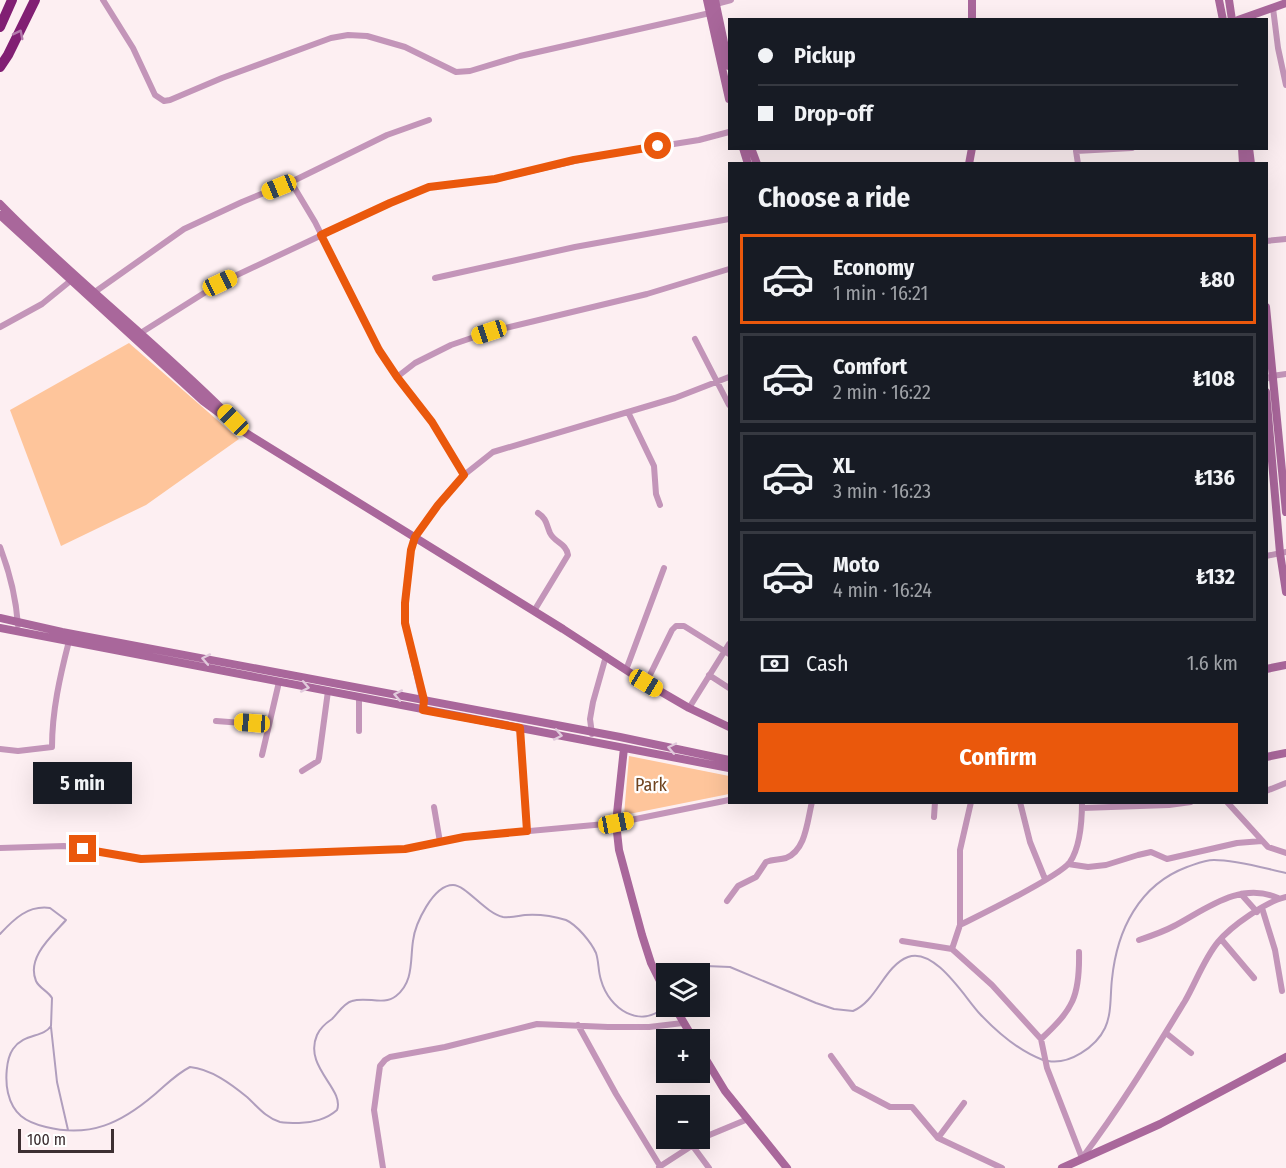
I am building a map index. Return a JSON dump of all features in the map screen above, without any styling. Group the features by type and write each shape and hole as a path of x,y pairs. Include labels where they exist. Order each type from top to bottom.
{"highway":[{"path":"0,27 12,0"},
{"path":"0,67 35,0"}],"street":[{"path":"103,0 133,48 155,95 164,101 331,38 348,35 367,36 405,47 456,72 471,71 520,56 710,14"},
{"path":"707,0 728,95"},
{"path":"728,61 716,2 731,0"},
{"path":"972,0 972,18"},
{"path":"1219,0 1223,18"},
{"path":"1228,0 1232,18"},
{"path":"1244,18 1286,3"},
{"path":"1273,8 1286,85"},
{"path":"91,294 184,229 291,182 387,135 429,120"},
{"path":"137,336 220,283 429,187 495,179 580,159 699,140 728,132"},
{"path":"1078,162 1076,151 1095,150"},
{"path":"291,182 321,235 379,350 432,422 464,475"},
{"path":"0,204 91,294 137,336 191,378 246,433 534,610 646,683 688,708 728,727"},
{"path":"0,215 74,278"},
{"path":"435,278 585,245 728,219"},
{"path":"1268,242 1286,239"},
{"path":"397,377 415,363 451,345 489,332 647,294 728,269"},
{"path":"0,327 42,304 74,278"},
{"path":"695,339 728,403"},
{"path":"1268,354 1286,512"},
{"path":"1269,377 1286,374"},
{"path":"423,710 424,700 405,623 411,550 415,537 464,475 493,452 628,412 728,377"},
{"path":"1268,411 1286,592"},
{"path":"628,412 654,466 656,494 660,505"},
{"path":"534,610 568,555 566,547 552,536 548,521 538,513"},
{"path":"0,547 12,582 18,632"},
{"path":"1268,556 1283,552"},
{"path":"626,670 664,568"},
{"path":"0,618 728,760"},
{"path":"646,683 672,630 676,626 684,626 727,652 688,708"},
{"path":"0,628 728,768"},
{"path":"0,749 18,751 52,747 59,680 69,641"},
{"path":"592,742 590,719 606,656"},
{"path":"1268,669 1286,665"},
{"path":"709,675 728,687"},
{"path":"262,755 279,682"},
{"path":"302,771 319,758 328,691"},
{"path":"359,697 359,731"},
{"path":"216,721 269,725"},
{"path":"520,728 527,831"},
{"path":"624,748 616,823 619,850 630,895 656,973"},
{"path":"1268,757 1286,753"},
{"path":"1268,790 1286,783"},
{"path":"0,848 64,846 141,859 405,849 464,837 616,823 728,800"},
{"path":"727,901 738,886 756,877 766,861 786,858 796,852 805,833 812,804"},
{"path":"934,817 935,804"},
{"path":"952,949 960,925 960,849 971,804"},
{"path":"1020,804 1030,842 1045,879"},
{"path":"960,925 1068,864 1074,851 1082,805 1176,804"},
{"path":"1229,804 1268,847 1286,854"},
{"path":"434,807 440,842"},
{"path":"1068,864 1099,866 1151,852 1167,859 1237,843 1262,841"},
{"path":"1139,940 1173,927 1223,898 1261,893 1278,898 1286,897"},
{"path":"1241,894 1259,910 1275,950 1282,991"},
{"path":"1082,1158 1112,1118 1166,1033 1221,939 1278,898"},
{"path":"1221,939 1254,978"},
{"path":"902,941 952,949 992,985 1041,1039 1047,1068 1082,1158"},
{"path":"1041,1039 1071,1007 1078,974 1078,952"},
{"path":"680,1017 687,1029"},
{"path":"383,1168 374,1110 380,1065 385,1060 396,1055 478,1039 531,1024 649,1027 683,1023"},
{"path":"578,1025 658,1167 685,1149"},
{"path":"1166,1033 1191,1053"},
{"path":"831,1056 854,1088 890,1107 914,1108 938,1138 1002,1168"},
{"path":"1066,1167 1160,1124 1286,1057"},
{"path":"710,1066 725,1091 787,1168"},
{"path":"938,1138 964,1103"},
{"path":"710,1135 748,1119"},
{"path":"696,1149 709,1168"}],"green space":[{"path":"129,343 239,439 146,505 61,546 10,410"},
{"name":"Park","path":"629,756 728,776 728,794 624,815"}],"waterway":[{"path":"1048,1061 1056,1062 1073,1057 1089,1048 1101,1035 1109,1016 1112,979 1119,943 1133,911 1156,885 1187,867 1210,860 1241,863 1286,873"},
{"path":"0,934 16,918 35,909 50,908 66,920 42,947 35,963 36,981 52,998 51,1026 48,1030 17,1044 9,1058 6,1076 10,1100 21,1116 39,1125 62,1130 91,1129 117,1120 142,1105 190,1067 198,1068 220,1078 247,1097 266,1115 280,1122 309,1122 333,1113 337,1110 338,1102 315,1057 314,1047 318,1032 349,1002 391,999 402,990 410,970 414,934 421,916 439,891 453,885 464,889 489,910 503,917 541,915 570,922 594,949 600,977 611,1000 627,1013 636,1016 656,1013"},
{"path":"710,966 730,967 816,1003 834,1009 853,1011 868,1000 886,975 900,961 918,956 929,959 939,966 980,1014 1001,1034 1025,1052 1043,1060"},
{"path":"51,1027 57,1082 68,1130"}],"route":[{"path":"83,849 141,859 405,849 464,837 527,831 520,759 520,728 423,710 424,700 405,623 411,550 415,537 464,475 432,422 379,350 321,235 429,187 495,179 574,160 658,146"}]}
